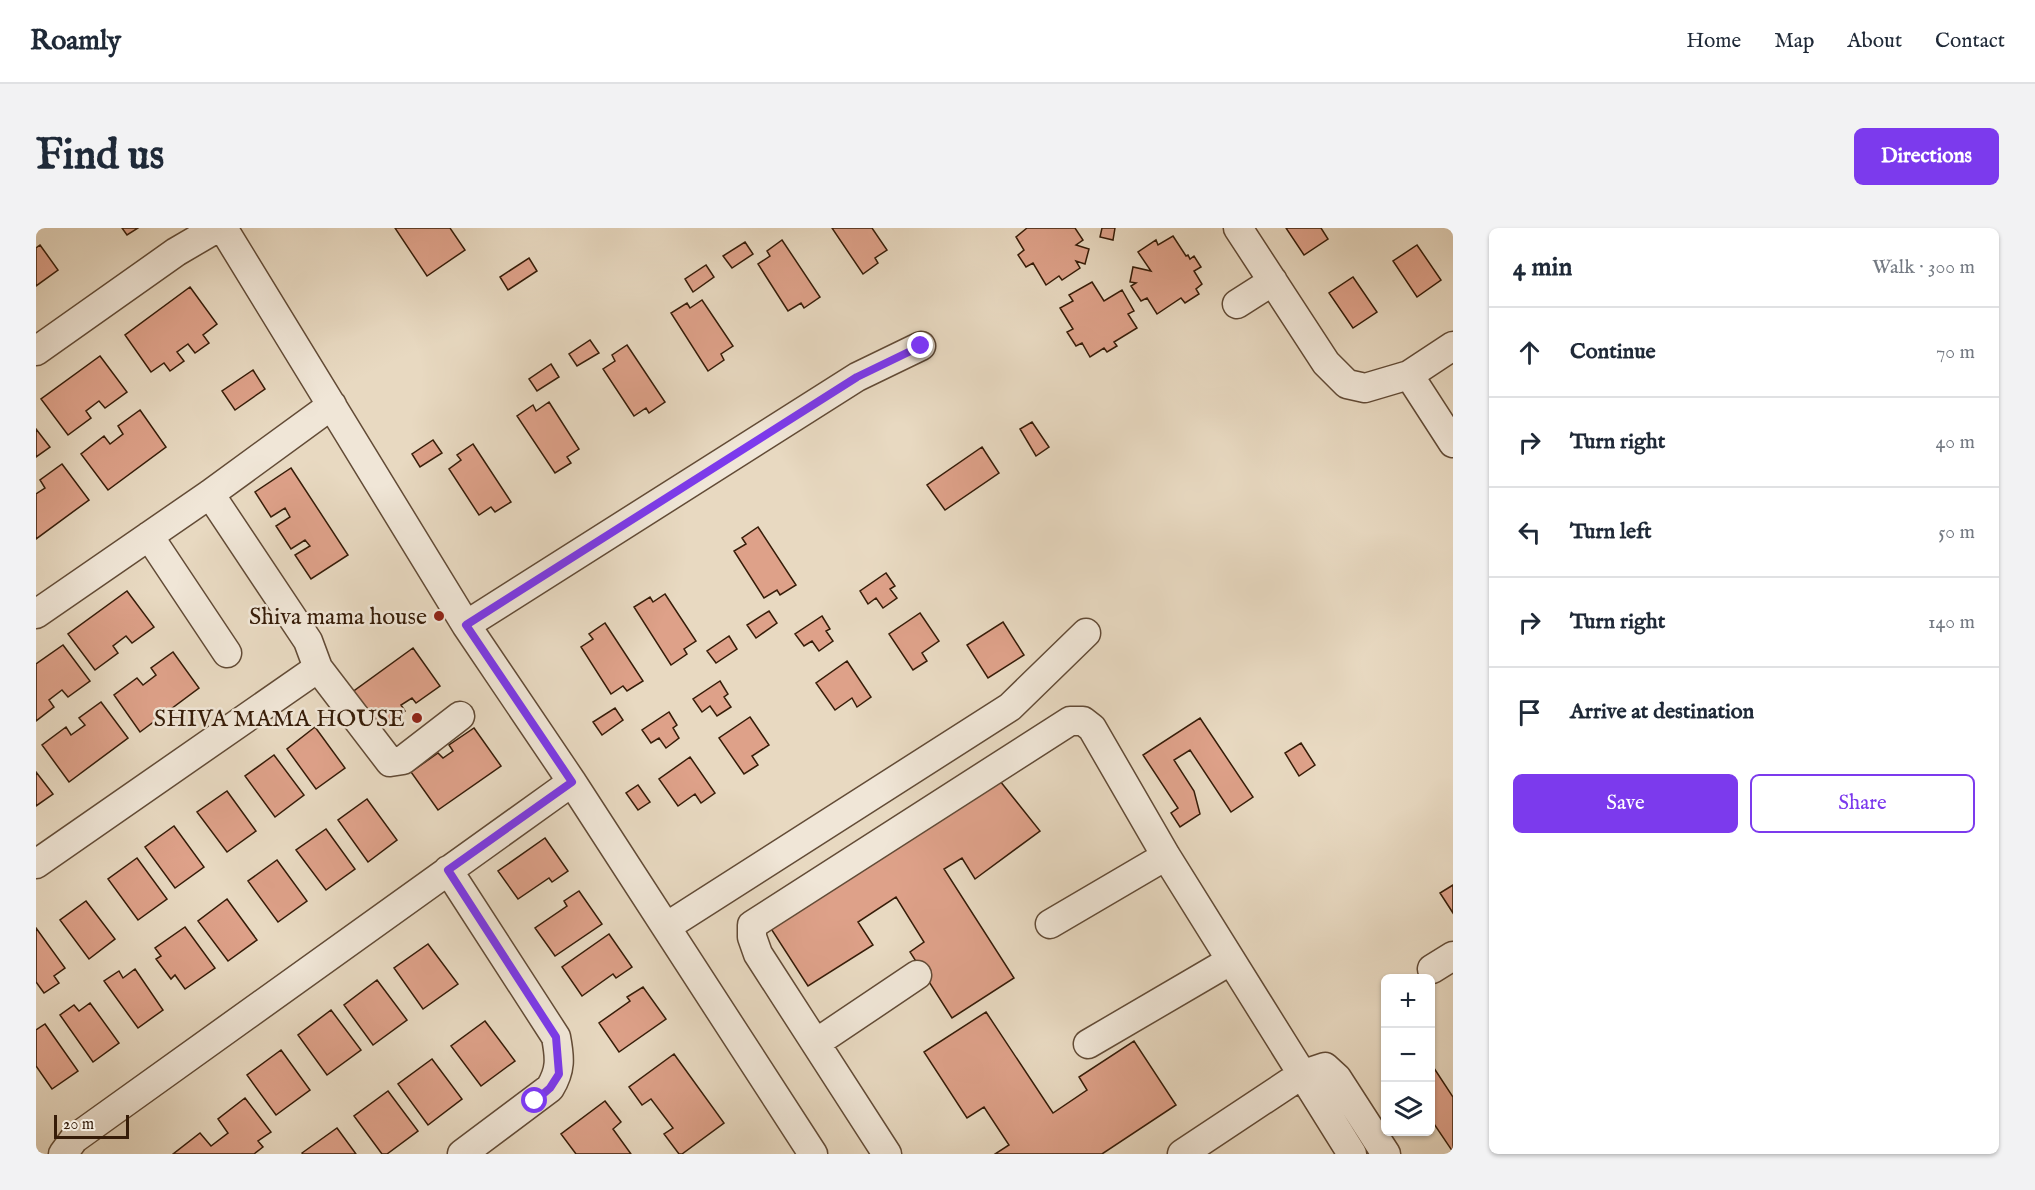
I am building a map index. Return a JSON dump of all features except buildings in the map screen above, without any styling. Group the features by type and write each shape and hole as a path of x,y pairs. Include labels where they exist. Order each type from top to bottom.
{"street":[{"path":"36,351 176,252 217,228"},
{"path":"223,228 466,625 572,782 813,1154"},
{"path":"1238,228 1326,363 1347,384 1365,388 1409,375 1453,346"},
{"path":"1237,304 1273,281"},
{"path":"466,625 857,377 921,346"},
{"path":"1409,375 1453,443"},
{"path":"36,614 210,494 332,405"},
{"path":"210,494 308,641 318,668 390,762 403,760 460,716"},
{"path":"149,536 227,653"},
{"path":"666,927 1010,707 1086,633"},
{"path":"36,864 318,668"},
{"path":"887,1154 758,954 752,937 752,925 1070,721 1083,721 1092,728 1230,961 1352,1154"},
{"path":"63,1154 74,1139 572,782"},
{"path":"1050,924 1166,856"},
{"path":"448,870 556,1037 560,1058 559,1074 550,1088 462,1154"},
{"path":"1088,1044 1230,961"},
{"path":"816,1043 917,975"},
{"path":"1182,1154 1301,1075 1325,1067 1337,1078 1386,1154"}],"place":[{"name":"Shiva mama house","path":"439,616"},
{"name":"SHIVA MAMA HOUSE","path":"417,718"}],"route":[{"path":"535,1101 550,1088 559,1074 560,1058 556,1037 448,870 572,782 466,625 857,377 921,346"}]}
